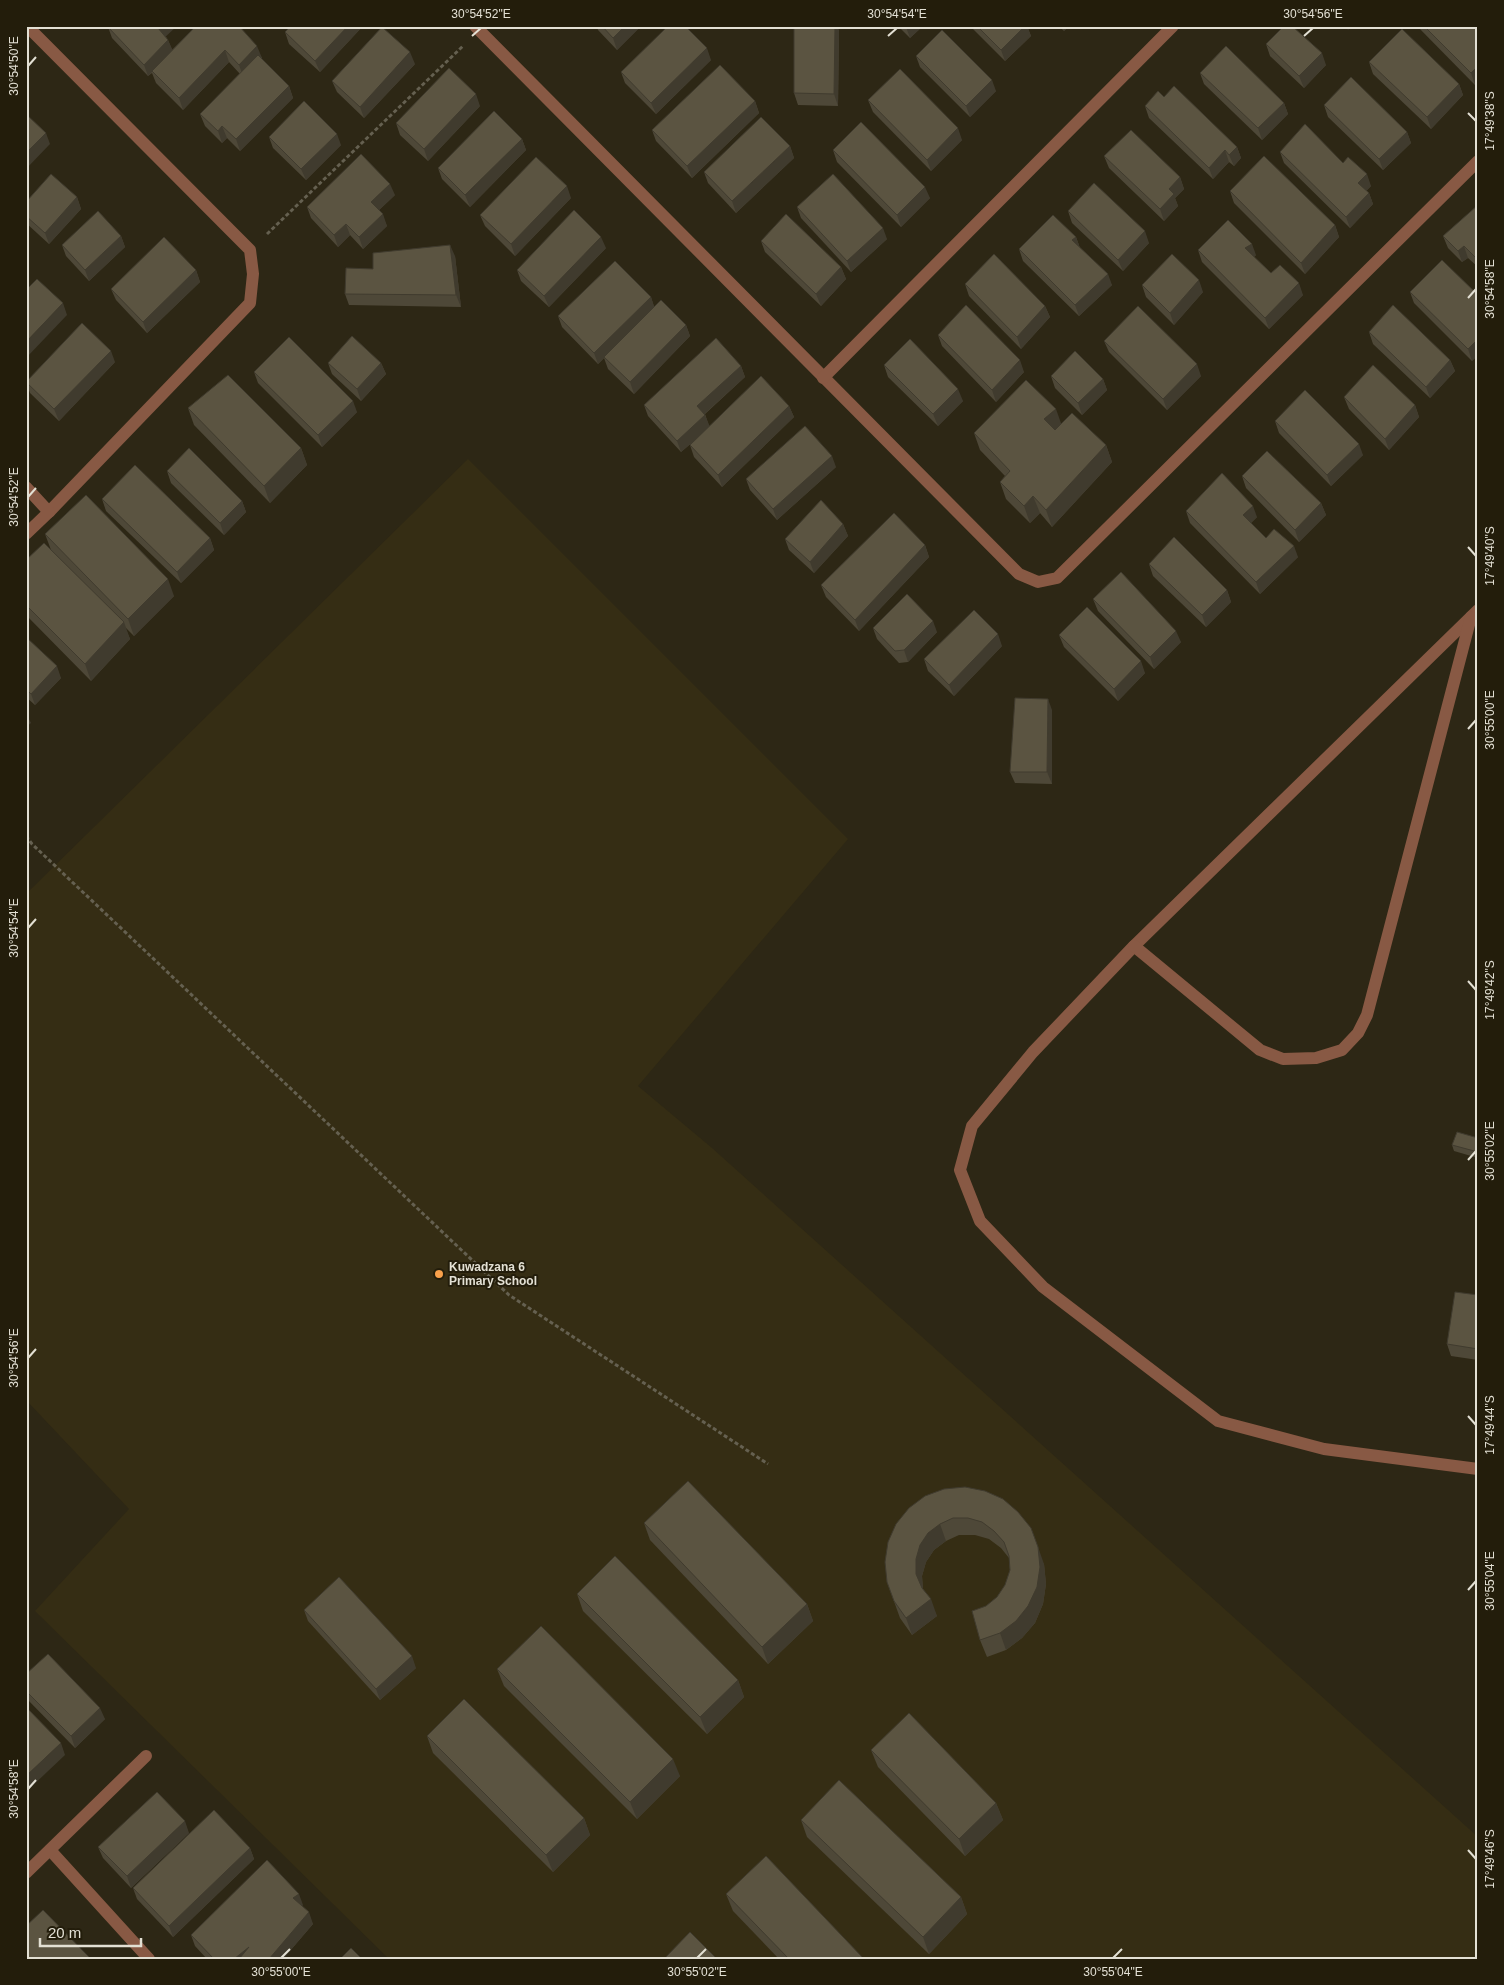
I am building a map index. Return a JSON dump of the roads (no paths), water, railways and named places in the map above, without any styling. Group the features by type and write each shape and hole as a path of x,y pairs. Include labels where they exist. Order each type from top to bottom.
{"street":[{"path":"26,534 250,303 253,274 250,250 27,26"},
{"path":"823,378 1173,26"},
{"path":"477,28 1019,574 1038,582 1057,578 1478,161"},
{"path":"26,487 49,512"},
{"path":"1475,614 1134,946 1034,1052 972,1126 960,1170 980,1222 1043,1287 1218,1420 1324,1450 1478,1469"},
{"path":"1134,946 1260,1050 1283,1058 1316,1058 1342,1050 1358,1033 1368,1015 1475,614"},
{"path":"26,1873 146,1756"},
{"path":"50,1850 149,1959"}],"place":[{"name":"Kuwadzana 6 Primary School","path":"439,1274"}]}
